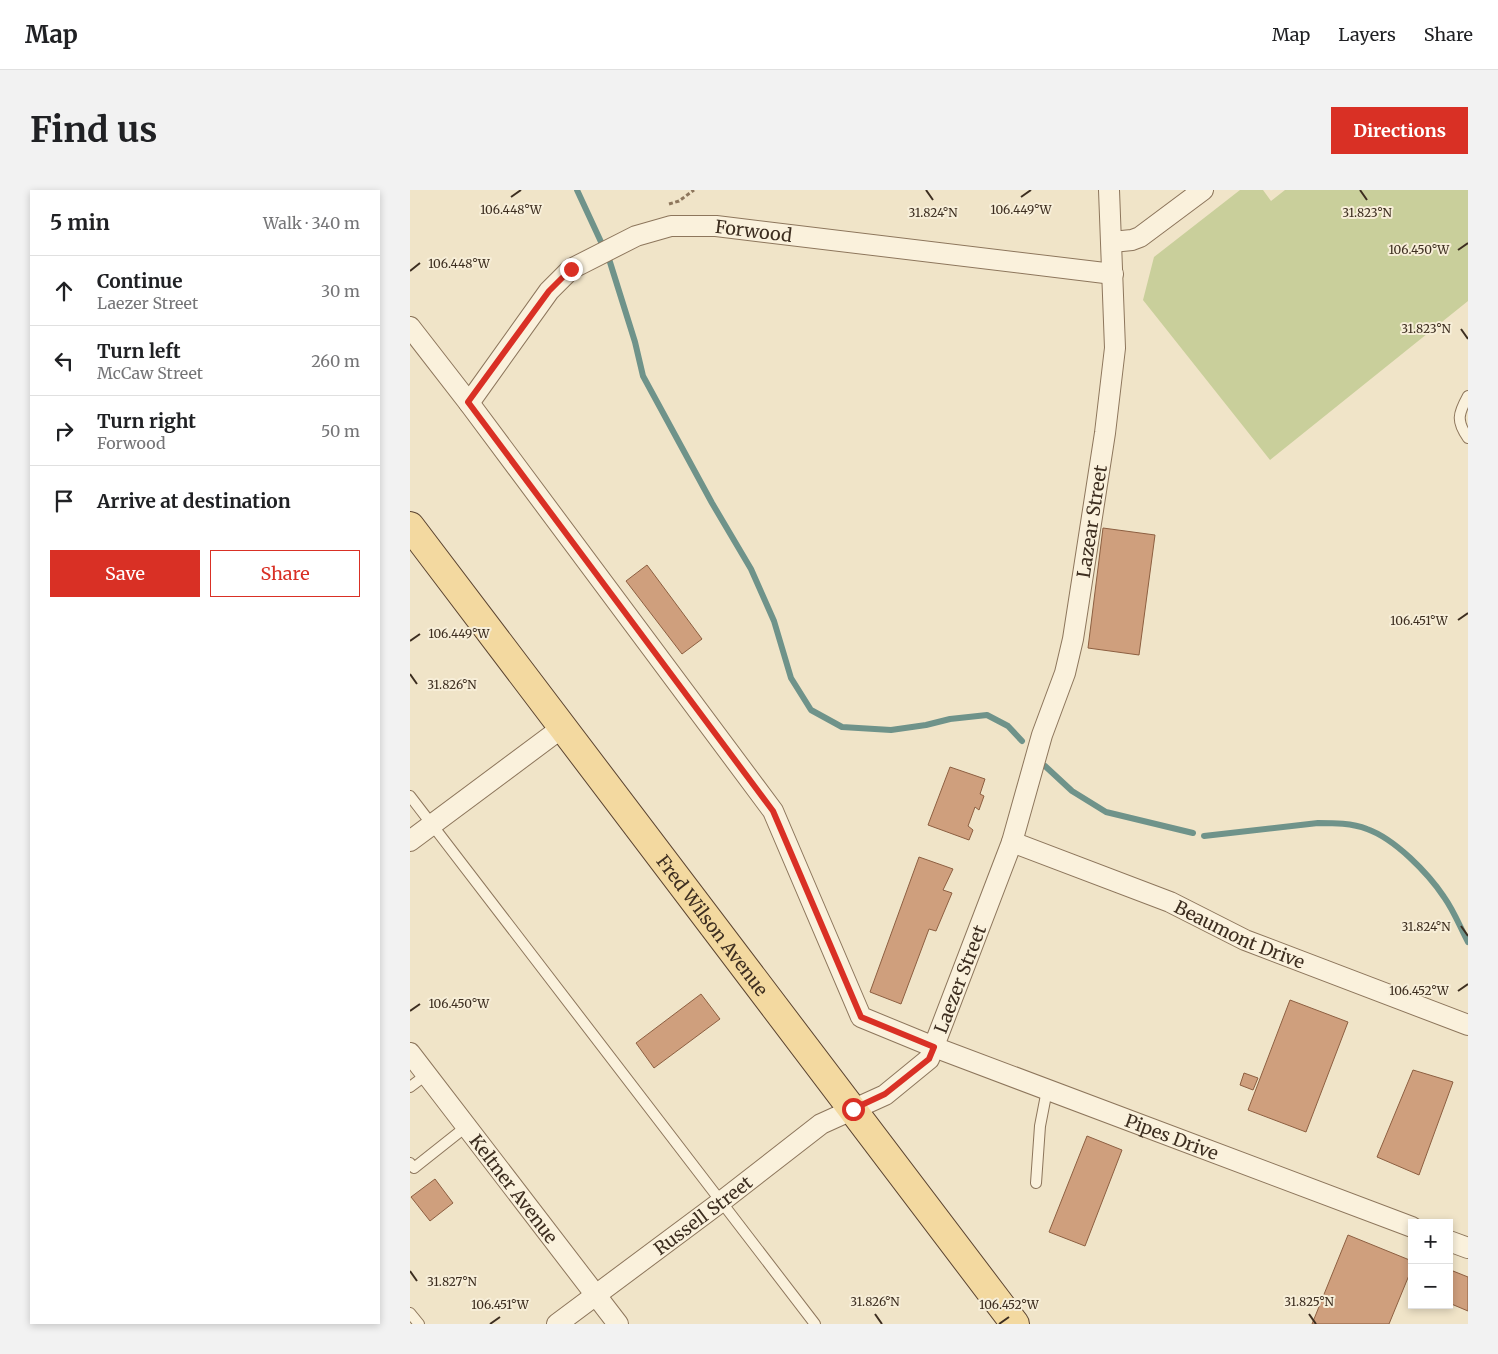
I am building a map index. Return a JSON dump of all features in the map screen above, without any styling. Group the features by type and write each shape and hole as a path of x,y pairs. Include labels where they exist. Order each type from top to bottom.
{"main road":[{"name":"Fred Wilson Avenue","path":"410,526 1015,1324"}],"street":[{"name":"Lazear Street","path":"1012,842 1042,735 1065,673 1073,639 1105,433 1115,348 1109,190"},
{"path":"1112,242 1132,240 1140,237 1203,190"},
{"name":"Forwood","path":"468,402 549,291 571,269 636,236 671,226 716,226 1113,274"},
{"name":"Pipes Drive","path":"410,327 773,811 861,1017 934,1047 1408,1225"},
{"path":"410,841 563,728"},
{"name":"Beaumont Drive","path":"1012,842 1170,902 1245,940 1468,1025"},
{"name":"Laezer Street","path":"853,1109 885,1094 929,1059 1012,842"},
{"name":"Keltner Avenue","path":"410,1053 618,1324"},
{"name":"Russell Street","path":"556,1324 821,1124 853,1109"},
{"path":"1453,1242 1468,1248"}],"lane":[{"path":"1468,396 1460,411 1461,427 1468,438"},
{"path":"410,796 722,1200 815,1324"},
{"path":"410,1087 426,1075"},
{"path":"1036,1182 1040,1126 1047,1090"},
{"path":"410,1163 414,1168 467,1126"},
{"path":"410,1313 419,1324"}],"green space":[{"path":"1240,190 1263,190 1271,201 1285,190 1468,190 1468,301 1270,460 1143,300 1154,257"}],"building":[{"path":"1103,528 1155,535 1139,655 1088,648"},
{"path":"647,565 702,639 682,654 626,581"},
{"path":"950,767 985,779 980,794 984,796 979,810 975,807 968,826 973,830 969,840 928,825"},
{"path":"919,857 953,869 943,890 952,893 936,931 929,929 901,1004 870,992"},
{"path":"701,994 720,1019 654,1068 636,1043"},
{"path":"1290,1000 1348,1022 1306,1132 1248,1110"},
{"path":"1413,1070 1453,1082 1419,1175 1377,1157"},
{"path":"1244,1073 1258,1078 1253,1090 1240,1085"},
{"path":"1087,1136 1122,1150 1085,1246 1049,1232"},
{"path":"435,1179 453,1203 430,1221 411,1197"},
{"path":"1348,1235 1408,1259 1408,1278 1389,1324 1312,1324"},
{"path":"1453,1271 1468,1277 1468,1311 1453,1305"}],"waterway":[{"path":"577,190 602,244"},
{"path":"609,259 635,342 643,376 712,503 751,569 774,621 791,678 811,710 842,727 891,730 950,719 987,715 1008,726 1022,741"},
{"path":"1045,766 1072,791 1106,812 1193,833"},
{"path":"1204,836 1318,823 1349,824 1367,829 1389,840 1429,878 1448,902 1468,942"}],"route":[{"path":"571,269 549,291 468,402 773,811 861,1017 934,1047 929,1059 885,1094 853,1109"}]}
